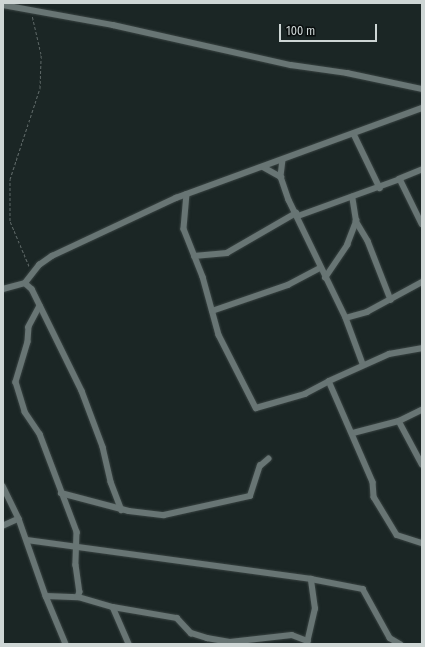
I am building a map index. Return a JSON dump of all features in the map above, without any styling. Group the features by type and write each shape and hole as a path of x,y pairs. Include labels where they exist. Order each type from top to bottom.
{"street":[{"path":"3,5 291,65 355,74 422,89"},
{"path":"3,289 25,282 52,256 104,230 187,194 422,108"},
{"path":"354,134 380,188"},
{"path":"283,160 281,177 320,268 346,318 363,364"},
{"path":"263,167 281,177"},
{"path":"194,256 227,254 297,215 380,188 422,170"},
{"path":"400,179 422,224"},
{"path":"187,194 184,228 219,336 256,408 305,394 363,364 389,354 422,348"},
{"path":"352,197 356,221 368,241 391,300"},
{"path":"326,278 347,245 356,221"},
{"path":"212,311 288,285 320,268"},
{"path":"25,282 32,289 82,391 103,447 111,482 122,510"},
{"path":"346,318 367,312 422,282"},
{"path":"40,306 30,324 28,342 16,382 25,412 40,434 77,532 78,547 76,558 80,592 78,597"},
{"path":"328,381 353,433 373,482 374,497 397,535 422,543"},
{"path":"353,433 400,421 422,410"},
{"path":"400,421 422,464"},
{"path":"61,493 122,510 164,515 203,504 245,498 253,491 260,466 268,459"},
{"path":"3,486 19,518 46,596 66,644"},
{"path":"3,526 19,518"},
{"path":"27,540 311,579 363,589 390,638 400,644"},
{"path":"46,596 78,597 113,607 177,618 191,633 207,638 230,642 292,635 307,642 315,609 311,579"},
{"path":"113,607 129,644"}],"path":[{"path":"31,10 41,54 41,78 37,98 14,162 10,179 10,221 32,274"}]}
